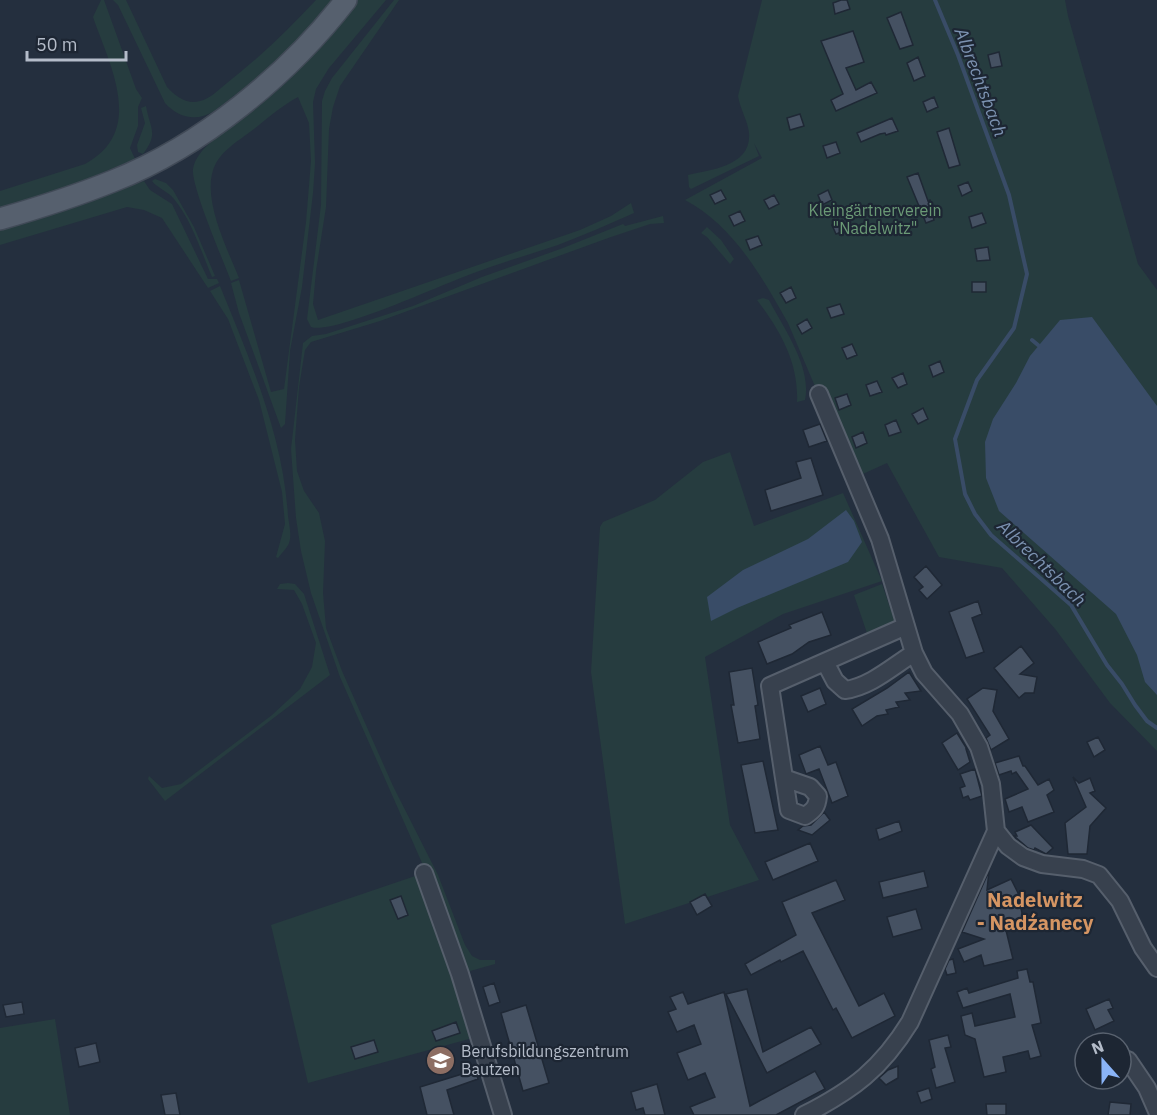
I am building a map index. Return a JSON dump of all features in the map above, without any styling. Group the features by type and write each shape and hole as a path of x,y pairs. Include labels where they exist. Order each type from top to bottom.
{"main road":[{"path":"0,219 115,181 172,152 217,123 255,94 329,22 346,0"}],"street":[{"path":"819,394 880,539 914,653 924,674 960,714 979,747 990,784 996,831 1008,846 1023,857 1042,864 1083,869 1099,875 1120,901 1143,948 1157,968"},
{"path":"784,778 770,686 906,626"},
{"path":"825,662 835,681 845,690 855,689 914,653"},
{"path":"804,1115 852,1088 891,1051 910,1022 996,831"},
{"path":"424,873 463,984 503,1115"},
{"path":"1133,1067 1147,1088 1157,1111"}],"green space":[{"path":"101,0 104,0 136,89 142,98 138,107 138,126 130,148 135,159 66,188 0,209 0,191 85,164 104,150 114,134 119,116 118,96 114,76 93,17"},
{"path":"113,0 126,0 167,87 182,99 195,102 211,96 250,64 316,0 335,0 292,45 248,85 214,111 201,116 188,117 176,112 165,103 118,5"},
{"path":"357,0 386,0 329,68 316,89 313,102 315,163 313,193 302,287 290,351 285,424 281,428 239,313 231,283 239,280 271,392 284,389 306,222 311,161 309,123 298,97 227,149 216,163 211,190 213,205 222,237 239,278 231,281 202,206 193,169 205,147 257,108 303,65"},
{"path":"394,0 399,0 340,86 333,107 329,129 326,207 313,304 318,320 580,230 611,216 631,203 634,213 558,245 482,270 364,316 341,324 311,327 307,319 321,205 322,101 332,78"},
{"name":"Kleingärtnerverein \"Nadelwitz\"","path":"762,0 1065,0 1138,264 1157,290 1157,751 1110,703 1056,630 1002,568 939,557 887,463 854,478 788,323 768,288 745,254 718,223 685,200 762,158 754,143 759,156 691,189 689,187 688,175 728,164 744,153 748,144 748,128 738,96"},
{"path":"146,106 152,136 143,154 138,152 137,145 145,123 141,108"},
{"path":"155,179 166,183 173,190 194,227 215,276 212,277 186,217 172,196 152,181"},
{"path":"144,181 150,190 172,204 208,279 217,279 219,283 208,288 162,218 144,210 127,207 0,245 0,229 85,204"},
{"path":"663,216 664,223 650,224 611,237 380,321 311,342 305,350 299,387 295,440 297,471 304,491 319,513 325,541 323,593 326,628 342,671 393,786 438,875 465,945 472,956 480,960 495,960 495,964 463,973 430,881 340,677 311,593 296,518 291,449 303,343 312,336 326,334 413,306 482,277 623,224 625,226"},
{"path":"707,227 721,240 734,259 730,264 701,233"},
{"path":"220,286 263,398 279,456 285,486 290,540 278,558 276,557 285,524 282,492 259,400 228,319 210,291"},
{"path":"763,298 769,300 801,362 806,387 805,400 797,402 795,374 791,360 780,335 757,300"},
{"path":"730,452 754,526 843,493 882,581 783,614 705,657 730,825 759,880 625,924 591,672 600,527 603,522 655,500 703,462"},
{"path":"280,584 295,584 304,594 330,675 165,801 148,779 149,776 162,788 181,784 272,715 300,689 312,667 316,643 302,604 294,590 277,589"},
{"path":"882,584 897,628 869,639 854,595"},
{"path":"424,873 480,1036 308,1083 271,925"},
{"path":"55,1019 70,1115 0,1115 0,1028"}],"water":[{"path":"1092,317 1157,406 1157,695 1145,682 1137,655 1116,614 999,511 986,478 985,442 993,419 1030,356 1060,320"},
{"path":"846,510 854,521 862,542 848,562 711,621 707,597 743,570 808,539"}],"building":[{"path":"847,0 850,9 835,14 833,3"},
{"path":"901,12 913,45 900,49 887,18"},
{"path":"853,31 864,62 846,68 856,90 871,82 877,93 836,111 831,100 843,94 821,41"},
{"path":"999,52 1002,66 991,68 988,55"},
{"path":"918,57 925,76 914,81 907,63"},
{"path":"934,97 938,107 927,112 923,102"},
{"path":"800,114 804,126 790,130 787,118"},
{"path":"892,118 898,131 886,135 885,133 880,134 861,142 857,133"},
{"path":"949,128 960,165 949,168 937,132"},
{"path":"836,142 840,153 827,158 823,146"},
{"path":"918,173 928,201 930,200 934,210 931,211 934,220 926,223 907,177"},
{"path":"968,182 972,191 962,196 958,186"},
{"path":"721,190 726,199 715,204 710,195"},
{"path":"828,190 832,200 822,205 818,195"},
{"path":"774,195 779,204 769,209 764,200"},
{"path":"740,211 745,221 734,226 729,216"},
{"path":"982,213 986,223 972,228 969,217"},
{"path":"842,220 847,230 836,234 832,225"},
{"path":"758,236 762,245 750,250 746,240"},
{"path":"988,247 990,260 977,261 975,249"},
{"path":"972,282 986,282 986,292 972,292"},
{"path":"791,287 796,298 786,303 780,293"},
{"path":"840,304 844,314 831,318 827,308"},
{"path":"807,319 812,328 802,334 797,325"},
{"path":"852,344 857,355 847,359 842,348"},
{"path":"940,361 944,372 933,377 929,366"},
{"path":"903,373 907,384 898,388 892,378"},
{"path":"877,381 882,392 870,396 866,385"},
{"path":"847,394 851,405 839,410 835,398"},
{"path":"923,408 928,419 918,424 912,414"},
{"path":"896,420 901,432 889,436 885,425"},
{"path":"820,424 827,441 809,447 803,430"},
{"path":"863,432 867,443 856,448 852,437"},
{"path":"811,458 823,495 771,511 765,490 801,478 796,462"},
{"path":"926,566 942,585 927,599 919,590 923,587 914,577"},
{"path":"978,601 982,614 972,618 984,652 966,658 949,612"},
{"path":"822,612 831,635 809,642 792,654 767,664 758,642 791,628 789,625"},
{"path":"1021,646 1034,663 1020,674 1037,677 1034,693 1025,693 1019,698 994,668"},
{"path":"752,668 758,705 755,706 760,739 738,743 731,705 734,705 729,672"},
{"path":"909,672 921,691 905,693 910,700 896,702 899,707 886,710 888,714 877,716 862,726 852,709"},
{"path":"820,688 826,704 808,712 801,696"},
{"path":"983,688 997,690 993,711 1009,739 991,750 986,738 990,735 967,699"},
{"path":"957,733 967,749 970,762 958,770 942,743"},
{"path":"1098,737 1105,750 1094,757 1087,742"},
{"path":"820,746 828,765 836,762 848,796 832,803 819,769 806,774 799,755"},
{"path":"1019,756 1023,766 1038,785 1049,779 1054,790 1047,795 1054,812 1028,822 1022,807 1009,812 1005,799 1028,789 1016,772 1012,774 1011,771 999,775 995,763"},
{"path":"763,761 778,830 755,833 741,765"},
{"path":"975,769 982,796 970,800 968,796 963,798 960,788 965,786 960,774"},
{"path":"1073,777 1079,783 1090,778 1095,791 1090,793 1106,808 1090,826 1087,854 1068,854 1065,823 1086,807"},
{"path":"824,812 830,820 812,835 798,830 803,826 811,825"},
{"path":"899,821 902,831 879,840 876,829"},
{"path":"1031,825 1053,848 1046,854 1035,848 1034,850 1028,848 1014,836 1017,836 1015,832"},
{"path":"810,843 818,861 773,880 765,862"},
{"path":"924,871 928,887 883,898 879,882"},
{"path":"989,871 987,890 1011,879 1018,893 1023,918 1004,922 1013,959 984,966 981,955 964,962 958,949 984,939 962,932"},
{"path":"836,880 845,900 812,913 859,1006 884,993 895,1016 852,1038 836,1008 833,1010 803,951 751,975 745,964 796,935 782,902"},
{"path":"705,894 712,906 697,915 690,902"},
{"path":"401,896 408,915 398,919 390,900"},
{"path":"916,909 922,929 893,937 887,917"},
{"path":"953,959 956,973 947,975 945,969 949,960"},
{"path":"1027,969 1030,982 1033,982 1041,1023 1032,1025 1041,1056 1030,1059 1028,1051 1003,1057 1006,1072 984,1077 975,1039 965,1035 961,1016 972,1013 975,1026 1015,1017 1010,994 963,1008 957,992 967,988 969,993 1018,978 1017,971"},
{"path":"494,983 500,1002 489,1006 483,987"},
{"path":"747,989 763,1052 811,1027 821,1044 767,1073 726,994"},
{"path":"683,992 688,1004 724,992 750,1106 815,1071 825,1089 776,1115 694,1115 690,1107 715,1097 705,1073 688,1080 677,1053 701,1044 694,1025 677,1032 668,1012 676,1009 670,997"},
{"path":"1109,999 1113,1008 1108,1010 1114,1021 1095,1030 1086,1009"},
{"path":"22,1002 24,1014 6,1017 3,1005"},
{"path":"526,1005 549,1083 523,1091 501,1013"},
{"path":"456,1022 460,1033 436,1041 432,1031"},
{"path":"948,1035 951,1047 945,1048 955,1082 936,1088 931,1069 935,1067 929,1040"},
{"path":"374,1040 378,1052 355,1059 351,1047"},
{"path":"96,1043 100,1062 79,1067 75,1048"},
{"path":"898,1066 898,1078 886,1085 879,1078 888,1070"},
{"path":"475,1070 478,1079 447,1090 454,1115 427,1115 420,1087"},
{"path":"657,1084 665,1115 645,1115 643,1108 636,1110 631,1092"},
{"path":"929,1088 932,1099 921,1103 917,1092"},
{"path":"176,1093 180,1115 165,1115 161,1095"},
{"path":"1110,1102 1131,1104 1130,1115 1108,1115"},
{"path":"986,1104 1006,1104 1006,1115 987,1115"}],"waterway":[{"name":"Albrechtsbach","path":"935,0 958,55 1009,195 1027,274 1014,328 977,380 955,439 965,494 975,514 991,535 1071,605 1107,665 1147,721 1157,728"},
{"path":"1032,340 1038,345"}],"place":[{"name":"Berufsbildungszentrum Bautzen","path":"440,1060"}],"district":[{"name":"Nadelwitz - Nadźanecy","path":"1035,910"}]}
